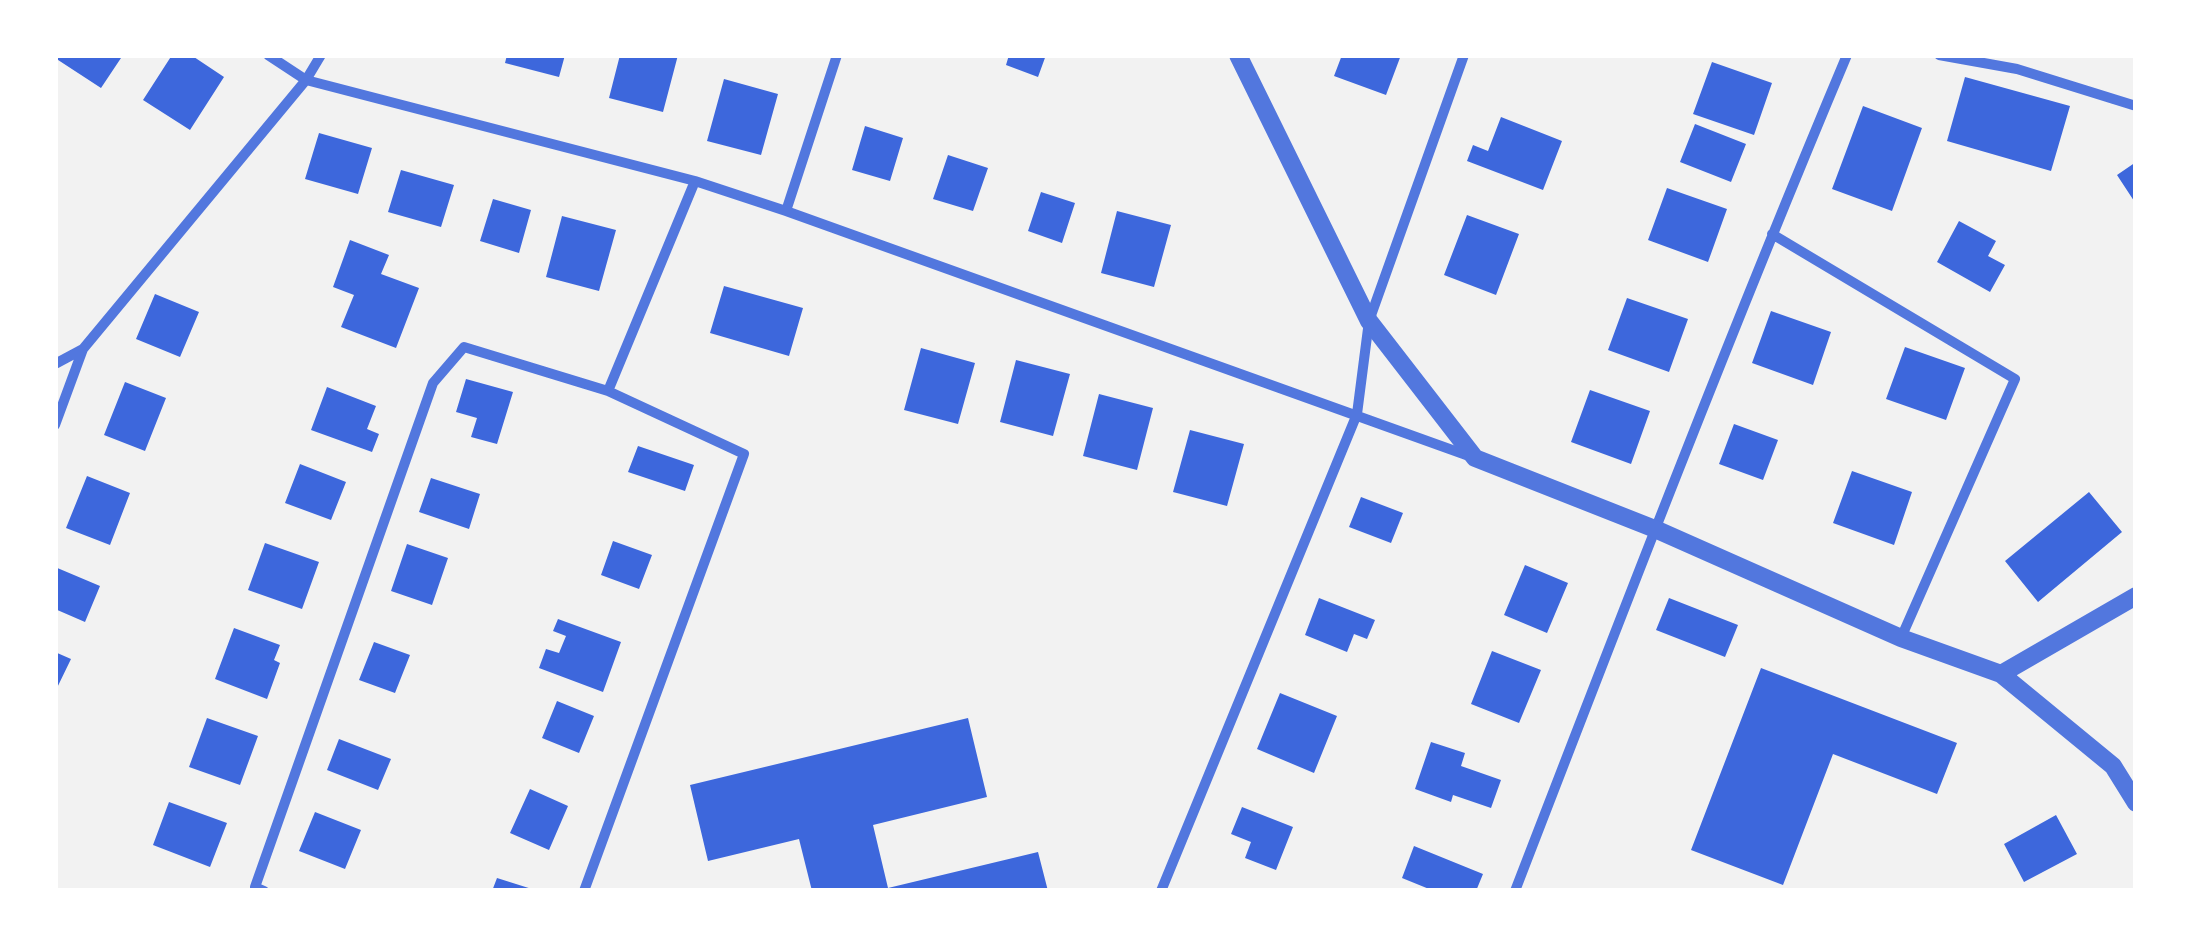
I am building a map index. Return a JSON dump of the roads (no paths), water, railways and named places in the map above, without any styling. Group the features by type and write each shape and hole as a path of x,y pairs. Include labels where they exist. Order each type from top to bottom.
{"street":[{"path":"268,55 306,80 695,182 786,211 1357,414 1655,529 1901,638 2000,674 2113,766 2136,803"},
{"path":"55,425 83,350 306,80 321,55"},
{"path":"786,211 838,55"},
{"path":"1238,55 1368,321 1475,458"},
{"path":"1161,891 1357,414 1368,321 1464,55"},
{"path":"1516,891 1655,529 1847,55"},
{"path":"1939,55 2017,68 2136,106"},
{"path":"608,392 695,182"},
{"path":"1772,234 2014,379 1901,638"},
{"path":"264,891 255,887 433,383 464,347 608,392 744,454 584,891"},
{"path":"55,364 83,350"},
{"path":"2000,674 2136,596"}]}
